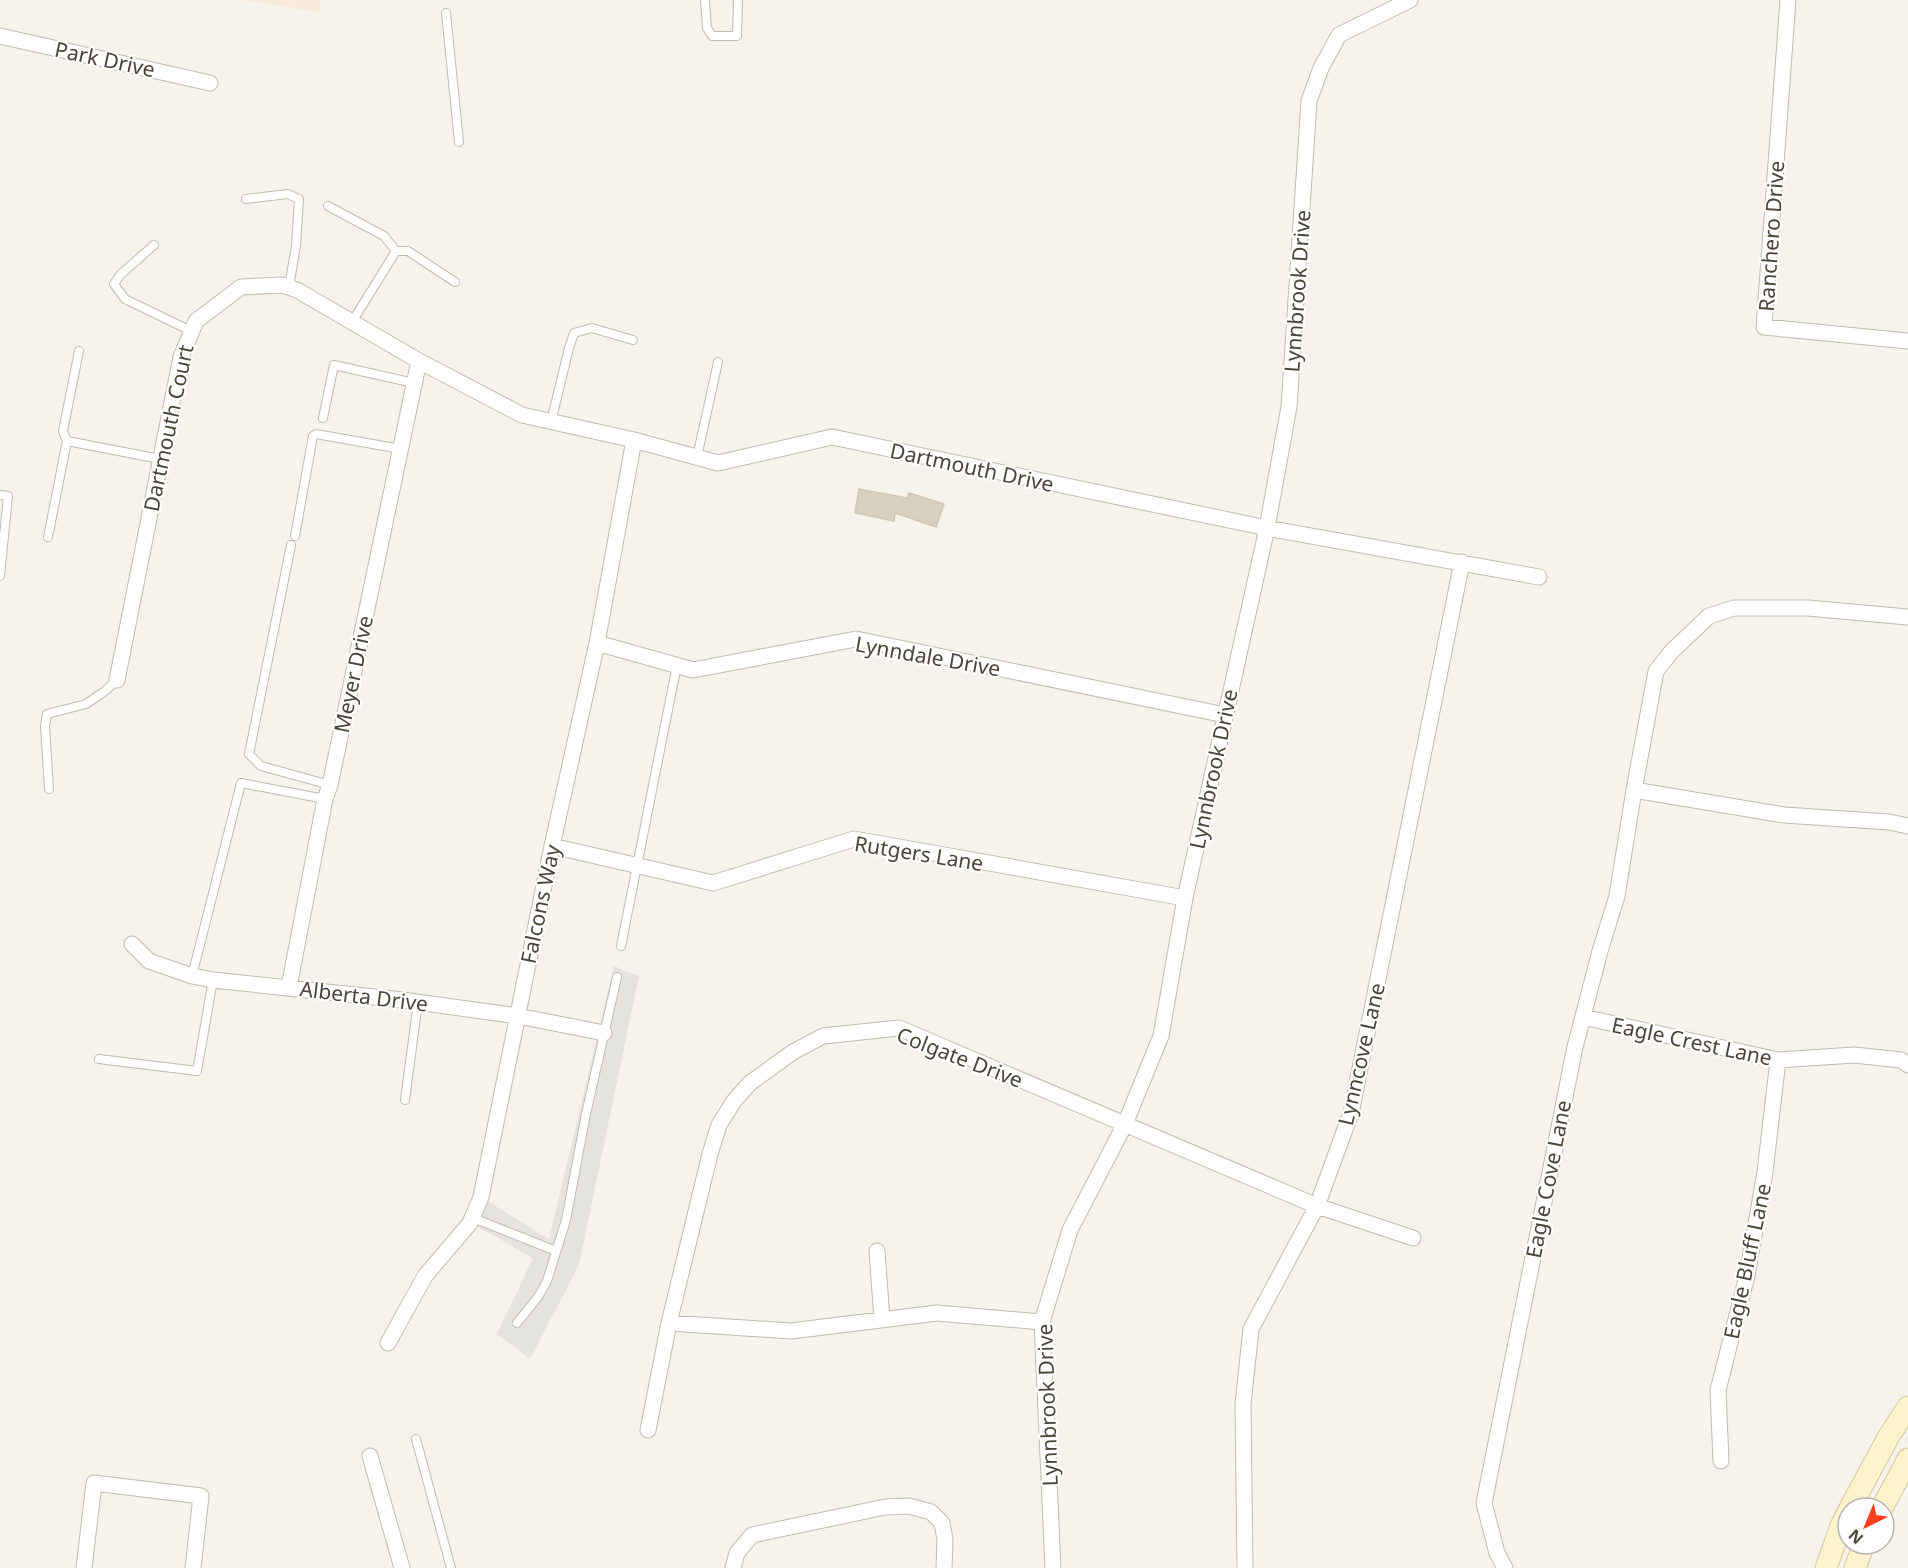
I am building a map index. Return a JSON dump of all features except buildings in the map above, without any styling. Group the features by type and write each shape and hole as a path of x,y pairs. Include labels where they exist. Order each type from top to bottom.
{"main road":[{"path":"1856,1496 1889,1436 1908,1407"},
{"path":"1888,1496 1908,1459"},
{"path":"1812,1568 1836,1531"},
{"path":"1826,1568 1836,1542"}],"street":[{"name":"Lynnbrook Drive","path":"1053,1568 1042,1322 1070,1230 1125,1124 1161,1035 1185,898 1267,528 1289,407 1309,101 1321,68 1339,35 1410,0"},
{"name":"Ranchero Drive","path":"1788,0 1764,327 1908,341"},
{"name":"Park Drive","path":"0,36 210,83"},
{"name":"Dartmouth Court","path":"117,680 181,357 196,321 241,287 282,285 352,322 418,361"},
{"name":"Dartmouth Drive","path":"418,361 522,415 634,440 718,463 832,437 1267,528 1539,577"},
{"name":"Meyer Drive","path":"289,987 418,361"},
{"name":"Falcons Way","path":"388,1343 424,1276 471,1223 481,1197 552,846 597,643 634,440"},
{"name":"Lynncove Lane","path":"1245,1568 1243,1404 1251,1329 1317,1206 1351,1113 1462,562"},
{"name":"Eagle Cove Lane","path":"1505,1568 1497,1553 1484,1503 1573,1059 1617,896 1656,671 1672,651 1709,616 1734,608 1808,608 1908,617"},
{"name":"Lynndale Drive","path":"597,643 693,670 856,639 1225,715"},
{"path":"1634,790 1784,815 1889,822 1908,826"},
{"name":"Rutgers Lane","path":"552,846 713,883 854,839 1185,898"},
{"name":"Alberta Drive","path":"132,944 148,961 192,976 213,980 418,1002 518,1016 604,1033"},
{"name":"Eagle Crest Lane","path":"1583,1017 1778,1060 1854,1054 1902,1060 1908,1065"},
{"name":"Colgate Drive","path":"648,1430 669,1323 719,1125 734,1101 750,1083 793,1052 823,1036 899,1028 1317,1206 1413,1238"},
{"name":"Eagle Bluff Lane","path":"1721,1461 1718,1390 1747,1276 1765,1172 1778,1060"},
{"path":"877,1251 882,1320"},
{"path":"669,1323 791,1331 937,1313 1042,1322"},
{"path":"370,1456 402,1568"},
{"path":"84,1568 94,1483 201,1496 193,1568"},
{"path":"733,1568 737,1552 752,1535 885,1507 909,1506 932,1512 942,1523 945,1539 944,1568"}],"lane":[{"path":"705,0 707,28 712,36 737,36 738,0"},
{"path":"446,13 459,142"},
{"path":"246,199 288,194 299,199 296,246 289,287"},
{"path":"328,206 384,236 396,251"},
{"path":"154,245 120,275 114,284 124,299 190,331"},
{"path":"396,251 408,251 455,282"},
{"path":"352,322 396,251"},
{"path":"551,422 574,333 592,328 633,340"},
{"path":"48,537 67,441 63,431 79,351"},
{"path":"697,457 718,362"},
{"path":"323,418 334,365 414,383"},
{"path":"295,536 313,436 316,434 401,448"},
{"path":"67,441 160,459"},
{"path":"0,495 8,496 0,576"},
{"path":"291,545 249,754 261,766 328,792"},
{"path":"621,946 677,665"},
{"path":"49,789 45,726 47,714 86,704 117,680"},
{"path":"192,976 241,783 328,792"},
{"path":"517,1323 538,1297 547,1281 566,1220 586,1114 617,977"},
{"path":"99,1059 197,1071 213,980"},
{"path":"405,1100 418,1002"},
{"path":"473,1218 556,1251"},
{"path":"416,1439 451,1568"}],"shaded area":[{"path":"244,0 321,0 319,12"},
{"path":"614,966 639,976 579,1265 530,1359 497,1334 533,1258 471,1223 481,1197 549,1239"}]}
